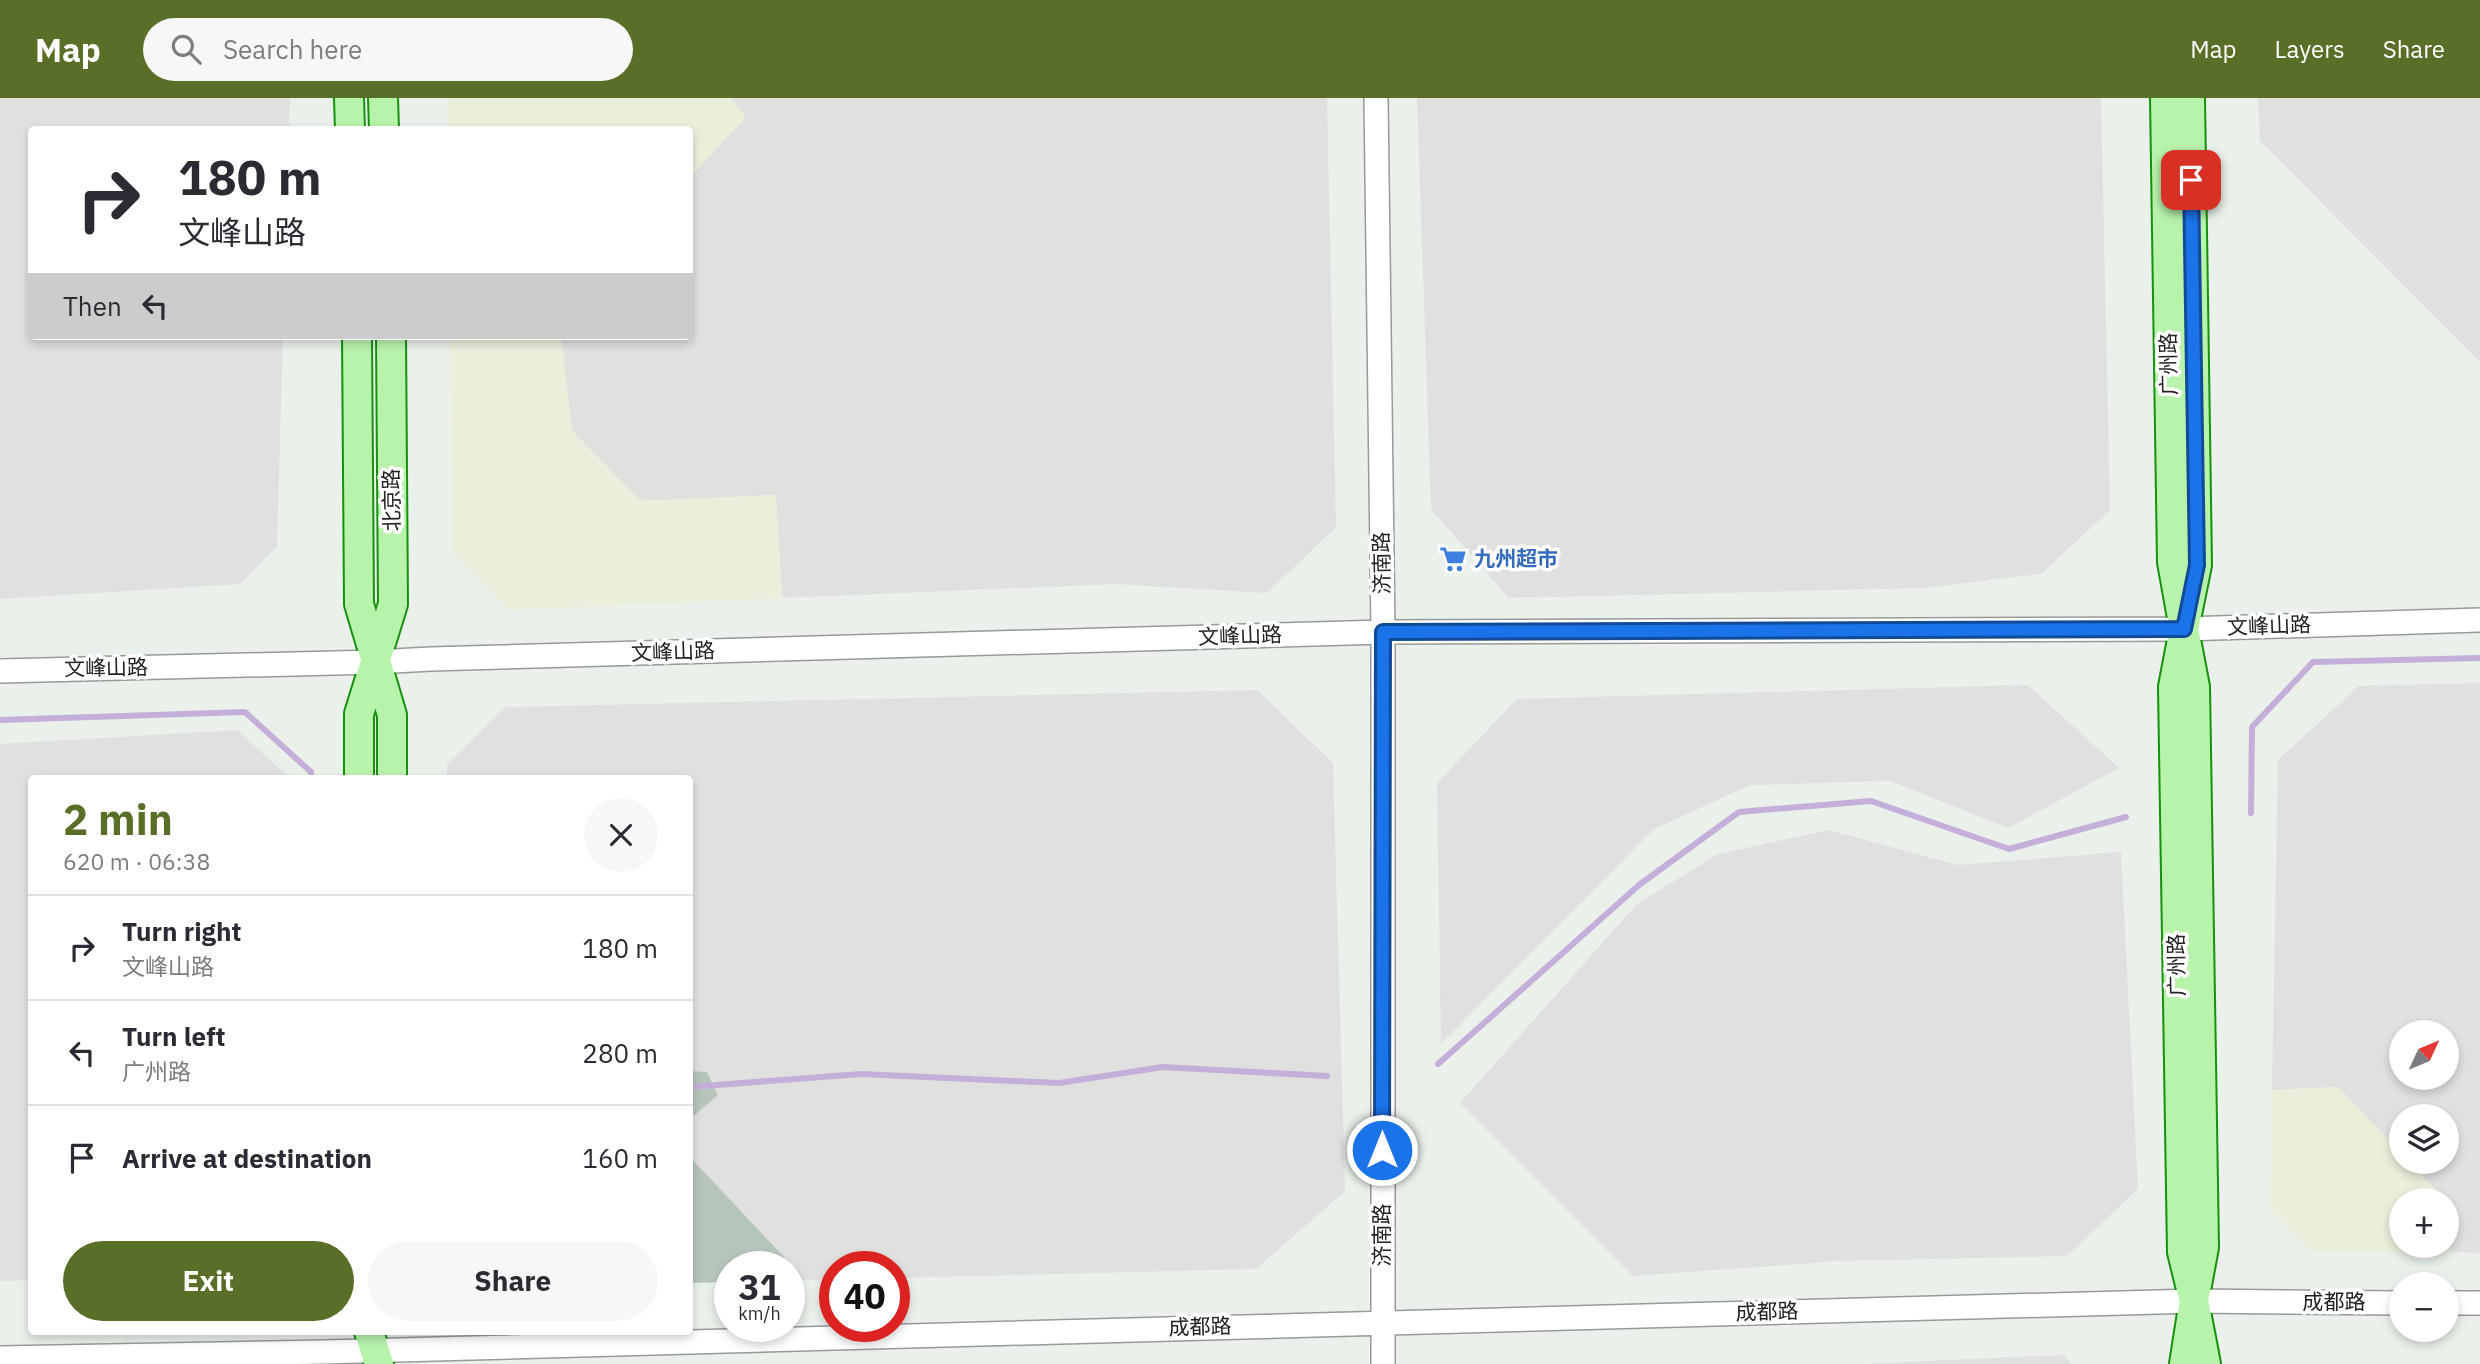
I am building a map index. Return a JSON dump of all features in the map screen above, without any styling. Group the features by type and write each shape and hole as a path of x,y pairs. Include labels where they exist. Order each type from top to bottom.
{"main road":[{"path":"349,98 350,126"},
{"path":"383,98 384,126"},
{"name":"广州路","path":"2165,98 2172,562 2184,629"},
{"name":"广州路","path":"2190,98 2197,565 2173,687 2182,1252 2206,1364"},
{"name":"北京路","path":"357,340 359,604 392,715 392,775"},
{"name":"北京路","path":"359,775 359,714 393,604 391,340"},
{"name":"广州路","path":"2184,1364 2194,1301"}],"street":[{"name":"济南路","path":"1376,98 1383,632 1383,1364"},
{"name":"文峰山路","path":"0,671 1383,632 2184,629 2480,620"},
{"name":"成都路","path":"0,1358 2194,1301 2389,1303"},
{"path":"2459,1303 2480,1303"}],"shaded area":[{"path":"0,98 290,98 289,126 28,126 28,340 283,340 277,546 240,584 0,599"},
{"path":"448,98 731,98 746,117 693,174 693,126 448,126"},
{"path":"731,98 1327,98 1336,527 1267,593 1116,584 782,598 776,495 641,501 572,431 561,340 693,340 693,174 745,117"},
{"path":"1417,98 2101,98 2110,510 2041,574 1924,588 1509,598 1431,509"},
{"path":"2258,98 2480,98 2480,362 2260,141"},
{"path":"450,340 561,340 572,431 641,501 776,495 782,598 509,610 452,552"},
{"path":"2480,683 2480,1253 2459,1252 2459,1188 2434,1188 2421,1174 2459,1174 2459,1104 2389,1104 2389,1140 2338,1087 2272,1090 2278,760 2359,686"},
{"path":"2028,685 2119,768 2008,828 1890,781 1750,785 1654,829 1441,1044 1437,783 1517,699"},
{"path":"1257,690 1333,763 1345,1191 1256,1269 910,1278 910,1251 819,1251 819,1279 805,1280 805,1251 778,1251 693,1160 693,1116 718,1094 707,1072 693,1071 693,775 447,775 447,764 506,707"},
{"path":"237,730 287,775 28,775 28,1280 0,1281 0,744"},
{"path":"1829,830 1958,865 2121,852 2138,1189 2067,1256 1838,1261 1633,1276 1460,1103 1637,904 1718,854"},
{"path":"693,1071 707,1072 718,1095 693,1116"},
{"path":"2338,1087 2389,1140 2389,1174 2421,1174 2434,1188 2389,1188 2389,1252 2312,1252 2270,1209 2272,1090"},
{"path":"693,1160 778,1251 714,1251 714,1282 693,1283"},
{"path":"2064,1355 2072,1364 1862,1364"}],"waterway":[{"path":"2251,813 2252,727 2313,662 2480,658"},
{"path":"0,720 245,712 311,772 311,775"},
{"path":"1438,1064 1639,885 1739,812 1871,801 2009,849 2126,817"},
{"path":"693,1087 861,1074 1059,1083 1163,1067 1327,1076"}],"place":[{"name":"九州超市","path":"1453,559"}],"route":[{"path":"1382,1150 1383,632 2184,629 2197,565 2191,180"}]}
